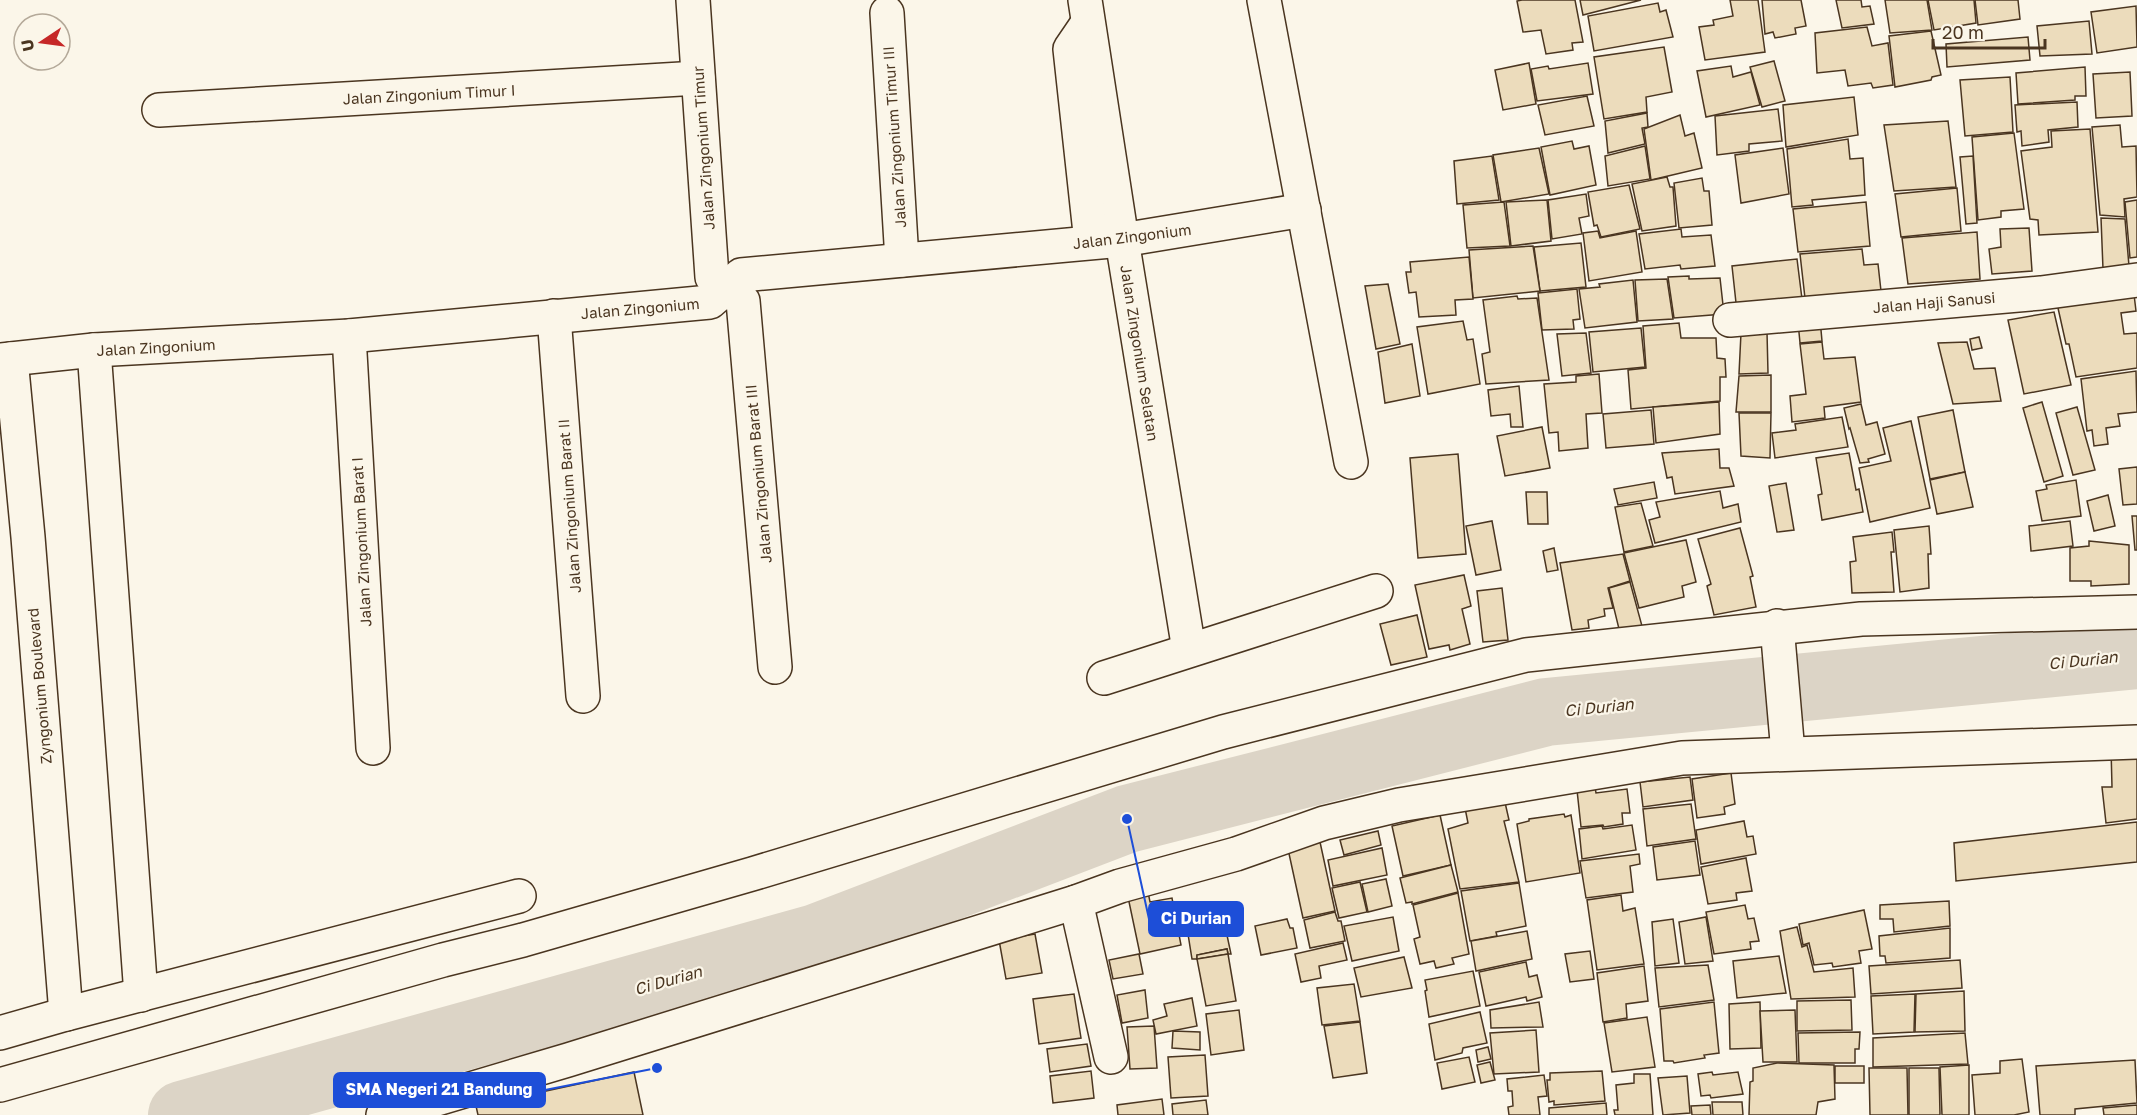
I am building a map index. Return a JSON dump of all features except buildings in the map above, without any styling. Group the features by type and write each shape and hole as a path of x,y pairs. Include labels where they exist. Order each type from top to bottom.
{"street":[{"name":"Jalan Zingonium Timur","path":"693,0 712,277 726,289"},
{"path":"1264,0 1351,462"},
{"name":"Jalan Zingonium Selatan","path":"1087,11 1106,241 1189,650"},
{"name":"Jalan Zingonium Timur III","path":"887,13 902,260"},
{"name":"Jalan Zingonium Timur I","path":"159,110 698,78"},
{"name":"Jalan Zingonium","path":"18,358 87,351 349,336 710,302 741,275 1106,241 1305,210"},
{"name":"Jalan Haji Sanusi","path":"1730,320 2041,293 2137,280"},
{"name":"Jalan Zingonium Barat III","path":"726,289 743,301 775,667"},
{"name":"Jalan Zingonium Barat II","path":"554,316 583,696"},
{"name":"Jalan Zingonium Barat I","path":"349,336 373,748"},
{"path":"87,351 141,995"},
{"name":"Zyngonium Boulevard","path":"18,358 28,537 66,1014"},
{"path":"1104,678 1376,591"},
{"path":"0,1085 753,874 1223,732 1526,655 1779,640 1861,619 2137,612"},
{"path":"1779,640 1787,740"},
{"path":"383,1115 579,1057 1076,903 1120,886 1236,854 1324,823 1400,805 1787,740 2137,742"},
{"path":"0,1033 519,896"},
{"path":"1076,903 1111,1057"}],"waterway":[{"name":"Ci Durian","path":"182,1115 816,938 1127,819 1546,712 2137,655"}],"place":[{"name":"Ci Durian","path":"1127,819"},
{"name":"SMA Negeri 21 Bandung","path":"657,1068"}]}
